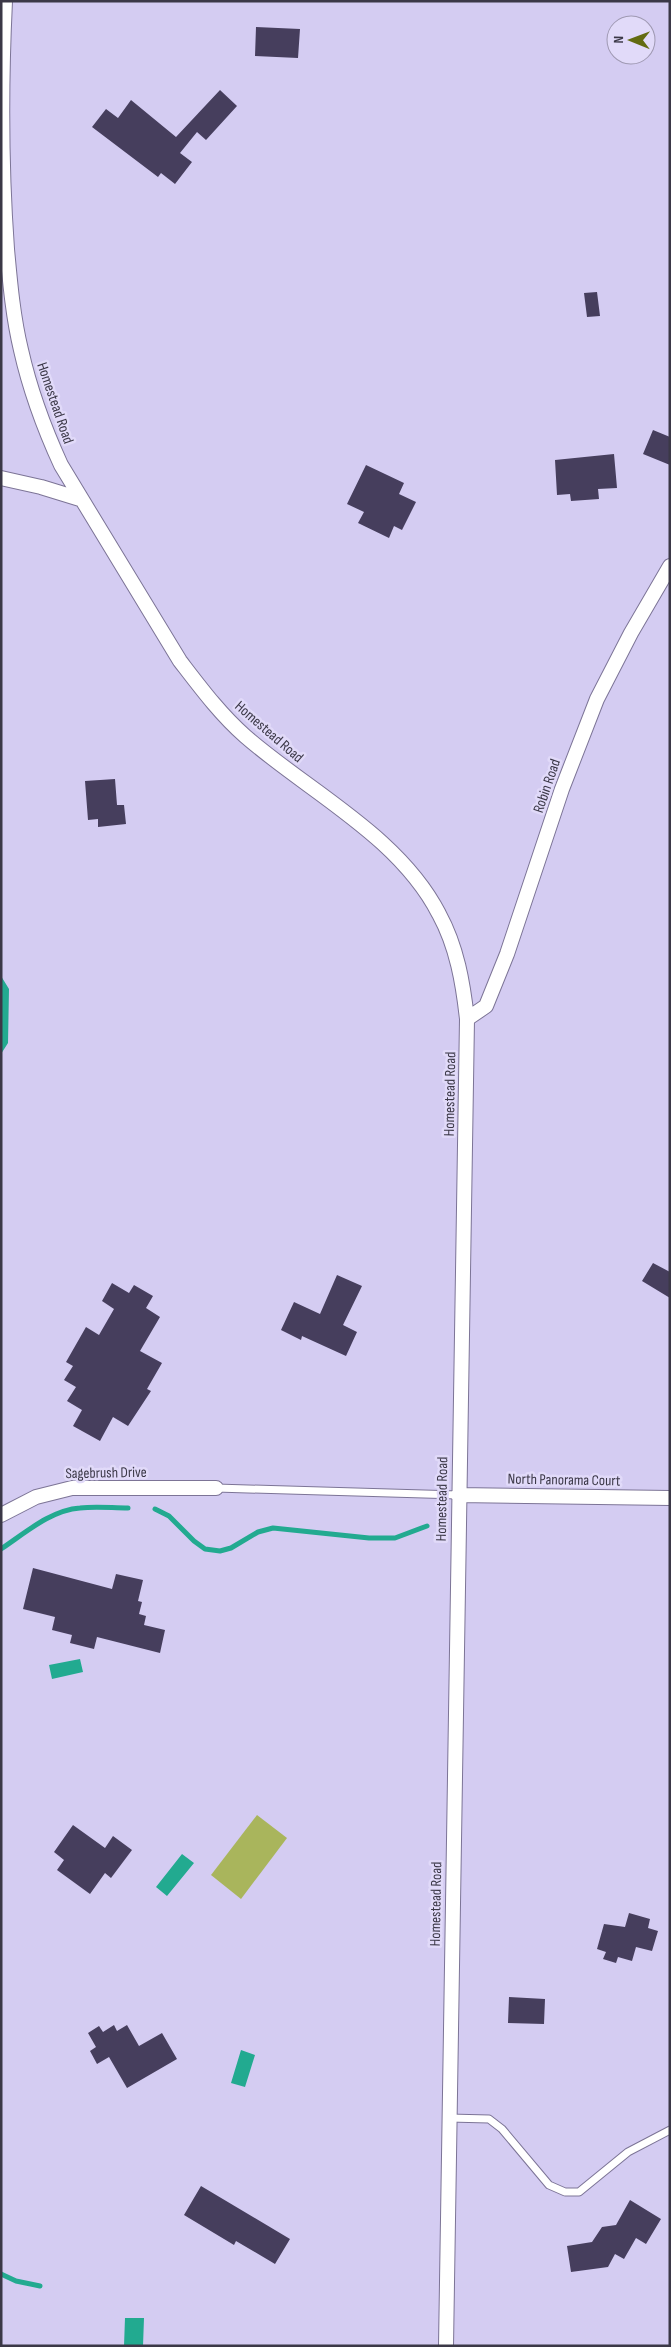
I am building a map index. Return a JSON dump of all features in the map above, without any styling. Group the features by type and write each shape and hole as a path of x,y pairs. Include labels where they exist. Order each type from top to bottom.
{"street":[{"name":"Homestead Road","path":"5,1 2,178 14,310 20,349 36,406 61,465 180,661 203,691 244,735 379,840 410,871 440,914 460,968 467,1019 446,2346"},
{"path":"1,478 41,487 80,499"},
{"name":"Robin Road","path":"467,1019 486,1006 504,962 562,789 598,699 631,633 670,566"},
{"name":"Sagebrush Drive","path":"1,1515 36,1497 72,1488 216,1488"},
{"name":"North Panorama Court","path":"458,1495 670,1498"}],"lane":[{"path":"216,1488 458,1495"},
{"path":"449,2118 489,2119 502,2129 549,2185 564,2192 579,2192 628,2152 670,2130"}],"shaded area":[{"path":"1,976 9,989 8,1043 1,1054"},
{"path":"80,1659 83,1672 52,1679 49,1665"},
{"path":"257,1815 287,1838 241,1899 211,1875"},
{"path":"182,1854 194,1863 167,1896 156,1887"},
{"path":"241,2050 255,2055 245,2087 231,2083"},
{"path":"125,2318 144,2318 143,2346 124,2346"}],"building":[{"path":"256,27 300,29 298,58 255,56"},
{"path":"220,90 237,106 206,140 197,132 180,153 192,162 175,184 161,173 158,177 92,127 106,109 118,118 131,100 176,137"},
{"path":"597,292 600,316 587,317 584,293"},
{"path":"653,430 670,437 670,465 643,454"},
{"path":"614,454 617,488 598,489 599,499 571,501 570,494 557,495 555,460"},
{"path":"366,465 404,483 399,494 416,502 402,530 394,526 389,538 358,523 364,512 347,504"},
{"path":"115,779 117,805 124,805 126,824 98,827 98,819 88,820 85,781"},
{"path":"653,1263 670,1272 670,1298 642,1281"},
{"path":"337,1275 362,1286 343,1325 357,1332 346,1356 302,1336 301,1340 281,1330 294,1302 320,1314"},
{"path":"112,1283 129,1293 134,1285 153,1296 146,1308 160,1317 140,1351 162,1363 147,1389 151,1391 128,1426 113,1417 100,1441 73,1426 82,1410 67,1401 76,1387 64,1380 73,1366 66,1362 86,1327 99,1335 114,1309 102,1301"},
{"path":"33,1568 112,1589 116,1574 143,1580 138,1601 142,1602 139,1614 146,1616 144,1625 165,1630 160,1653 97,1637 94,1649 70,1643 72,1635 52,1630 55,1617 23,1609"},
{"path":"73,1825 105,1848 113,1836 132,1850 111,1878 105,1873 90,1894 57,1870 64,1860 54,1852"},
{"path":"629,1913 650,1919 648,1928 658,1931 652,1951 636,1947 632,1961 618,1957 616,1963 603,1959 606,1952 597,1949 604,1924 625,1927"},
{"path":"509,1997 545,1999 544,2024 508,2023"},
{"path":"114,2025 117,2031 127,2025 139,2046 162,2033 177,2059 127,2088 109,2057 97,2064 90,2051 96,2047 88,2033 99,2026 103,2032"},
{"path":"201,2186 290,2239 275,2264 236,2241 234,2245 184,2215"},
{"path":"630,2200 661,2219 646,2244 636,2238 624,2259 615,2254 608,2267 571,2272 567,2246 592,2242 602,2227 616,2225"}],"waterway":[{"path":"1,1549 39,1523 59,1513 86,1507 128,1508"},
{"path":"155,1509 169,1516 194,1541 205,1549 220,1551 231,1548 258,1532 273,1528 369,1538 395,1538 427,1526"},
{"path":"1,2274 16,2281 40,2286"}]}
